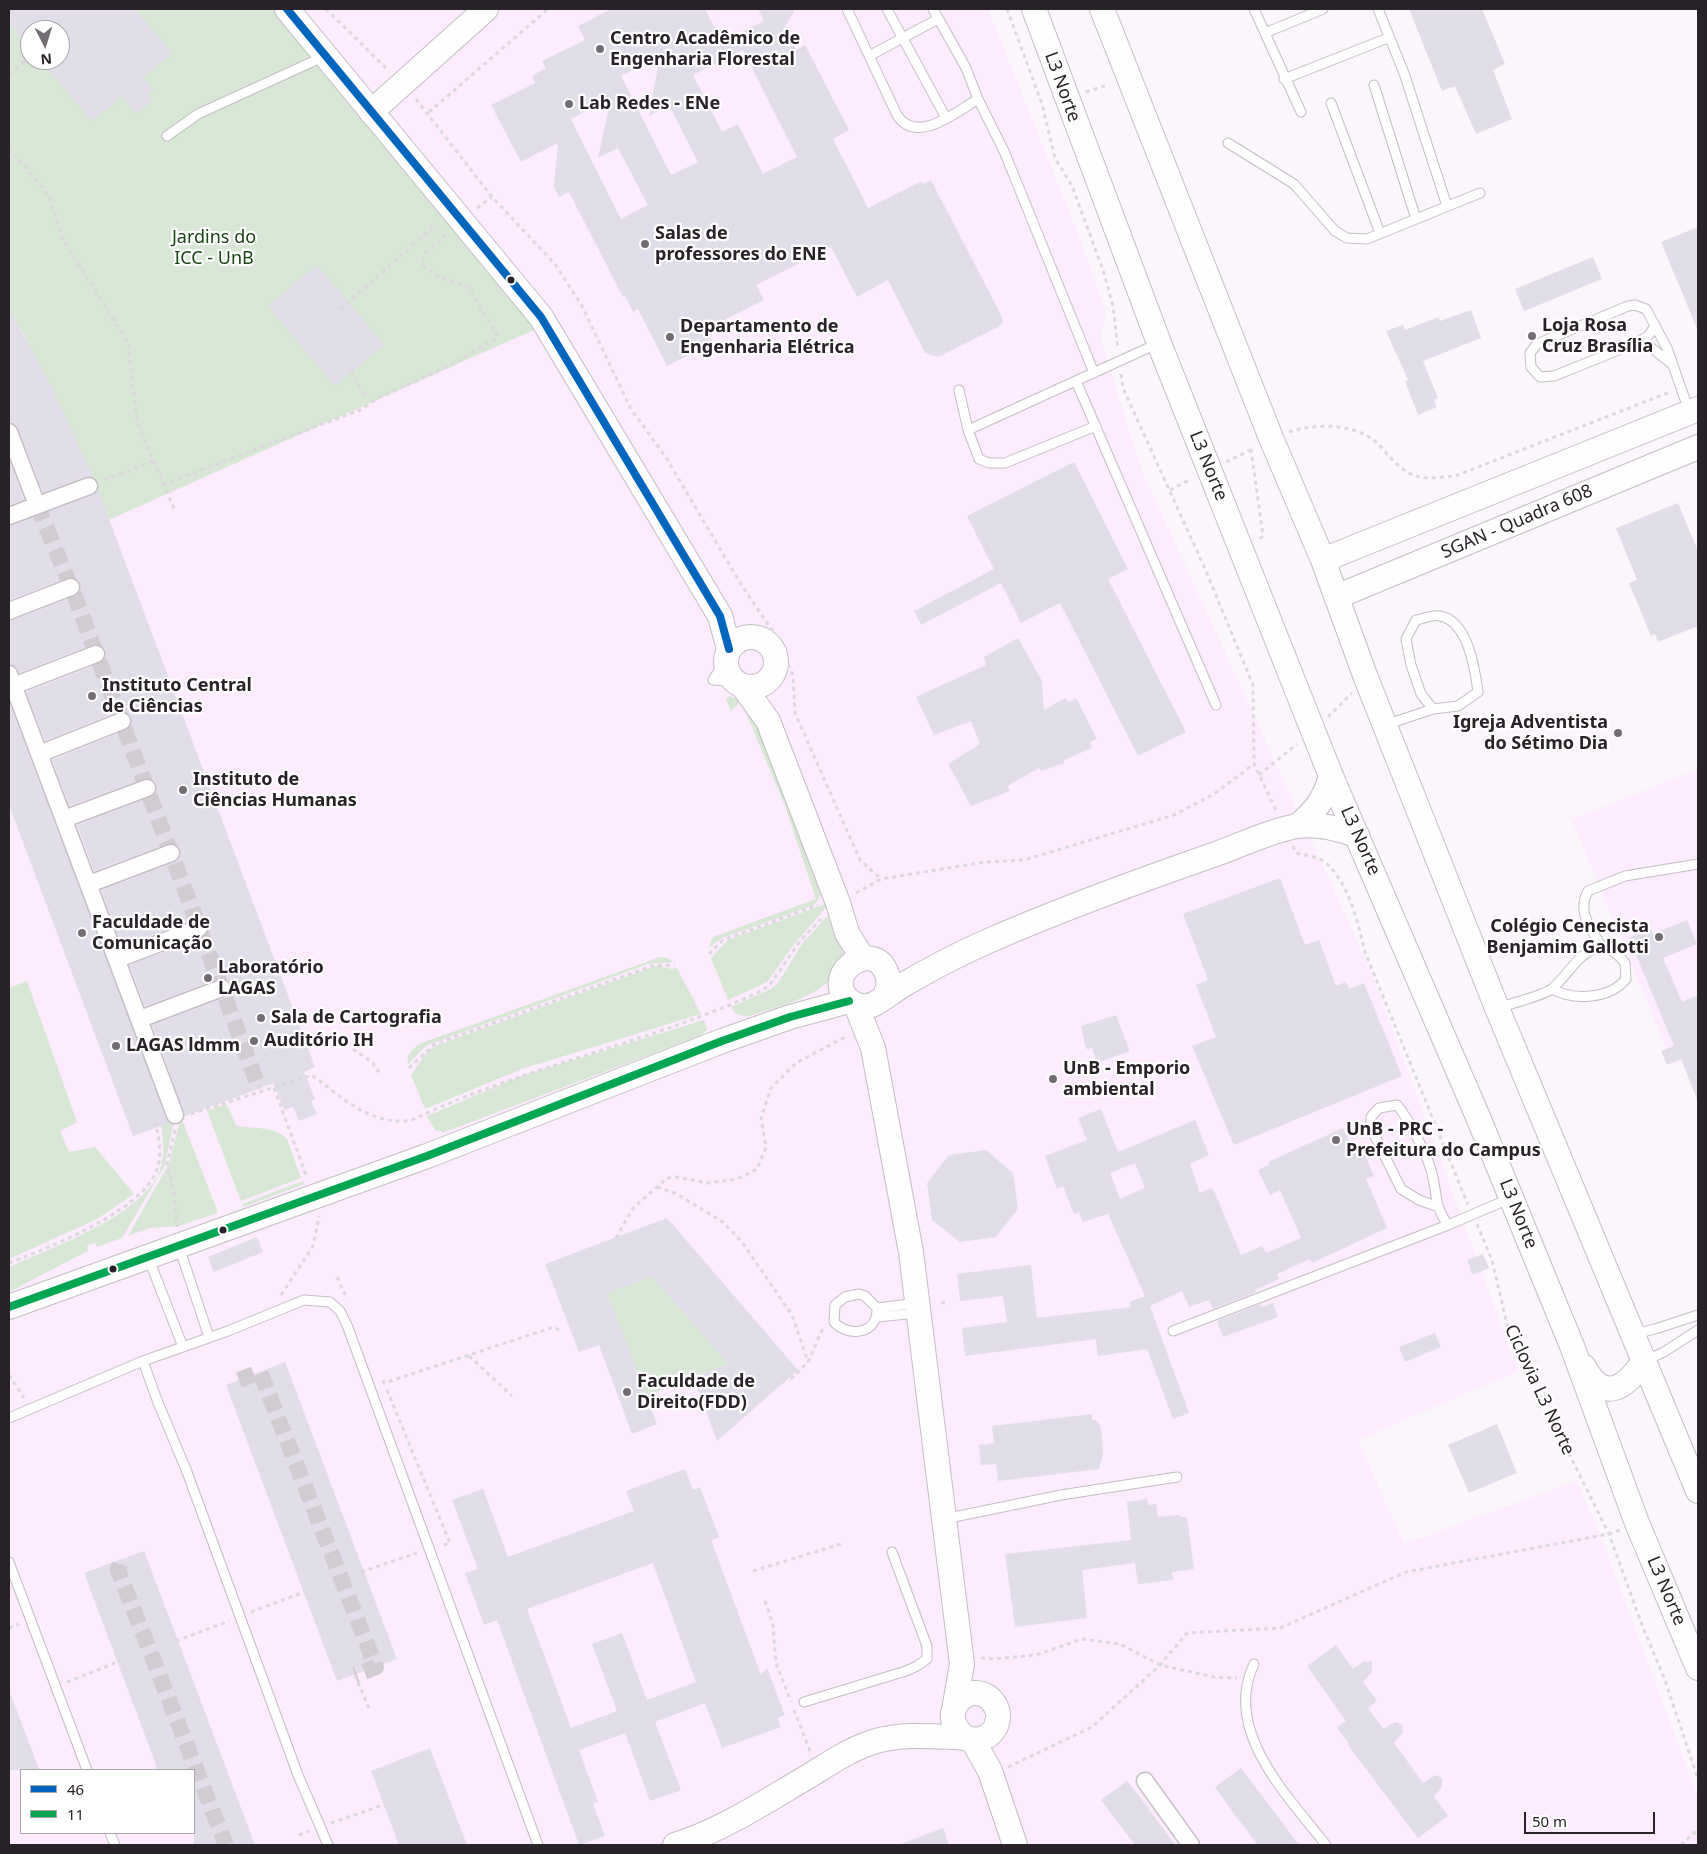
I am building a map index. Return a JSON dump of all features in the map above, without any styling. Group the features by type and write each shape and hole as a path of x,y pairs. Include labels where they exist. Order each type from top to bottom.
{"street":[{"path":"287,9 541,317 720,616 728,654 727,671 748,684 768,721 838,903 847,933 851,984 869,1038 926,1306 944,1519 961,1659 954,1708 954,1727 977,1736 1015,1845"},
{"path":"371,112 486,9"},
{"name":"L3 Norte","path":"1034,9 1159,342 1331,776 1572,1346 1637,1523 1698,1668"},
{"path":"1102,9 1271,438 1324,560 1336,597 1385,725 1497,1008 1698,1491"},
{"path":"1324,560 1694,411"},
{"path":"9,432 37,505"},
{"name":"SGAN - Quadra 608","path":"1336,597 1698,447"},
{"path":"9,516 89,486"},
{"path":"9,611 71,587"},
{"path":"720,616 752,637 766,642 775,654 775,670 748,684"},
{"path":"728,654 738,640 752,637"},
{"path":"96,654 11,680 90,884 176,1117"},
{"path":"39,754 122,722"},
{"path":"851,984 872,1005 884,990 947,959 1047,916 1292,828 1315,811 1325,796 1331,776"},
{"path":"64,819 147,788"},
{"path":"1292,828 1334,828 1357,835"},
{"path":"90,884 171,853"},
{"path":"118,959 199,928"},
{"path":"9,1307 148,1257 178,1244 427,1156 722,1041 790,1017 851,984 877,962 884,990 869,1038"},
{"path":"140,1019 222,988"},
{"path":"1572,1346 1592,1382 1607,1388 1622,1385 1635,1375 1644,1361"},
{"path":"675,1845 744,1814 844,1755 876,1741 917,1735 977,1736 997,1725 998,1710 994,1703 982,1694 961,1659"},
{"path":"917,1735 954,1708 967,1695 982,1694"},
{"path":"1145,1781 1190,1845"}],"lane":[{"path":"847,9 902,124 912,128 924,128 978,100"},
{"path":"888,9 946,118"},
{"path":"933,9 966,68 978,100 1004,151 1094,373"},
{"path":"1254,9 1284,79 1301,112"},
{"path":"1265,33 1323,9"},
{"path":"1378,9 1388,38 1404,73 1447,206"},
{"path":"869,56 938,19"},
{"path":"1284,79 1388,38"},
{"path":"168,136 198,114 325,56"},
{"path":"1374,85 1416,219"},
{"path":"1330,103 1380,233"},
{"path":"1228,143 1294,184 1335,230 1348,238 1366,239 1480,193"},
{"path":"1655,326 1648,336 1636,343 1554,376 1540,377 1531,366 1530,353 1537,344 1628,306 1635,305 1646,309 1667,348 1681,388 1694,411"},
{"path":"968,430 1159,342"},
{"path":"1636,343 1648,345 1673,365"},
{"path":"1076,381 1216,704"},
{"path":"959,390 968,430 979,459 1005,463 1096,426"},
{"path":"1385,725 1433,709 1458,706 1478,692 1474,662 1458,626 1440,616 1416,620 1406,639 1411,665 1421,694 1433,709"},
{"path":"1602,948 1583,914 1582,902 1588,891 1625,876 1698,864"},
{"path":"1497,1008 1552,989 1580,957 1590,950 1602,948 1612,950 1625,963 1626,979 1620,987 1601,994 1586,996 1565,994 1552,989"},
{"path":"1436,1206 1420,1200 1401,1188 1372,1128 1371,1117 1379,1108 1397,1105 1407,1115 1433,1176 1436,1206 1448,1225"},
{"path":"1172,1331 1448,1225 1511,1198"},
{"path":"178,1244 209,1337"},
{"path":"148,1257 183,1347"},
{"path":"852,1295 865,1296 877,1313 870,1326 852,1333 839,1328 834,1322 833,1317 834,1306 838,1300 852,1295"},
{"path":"9,1418 143,1361 304,1300 330,1302 340,1311 538,1845"},
{"path":"877,1313 926,1306"},
{"path":"1633,1334 1655,1330 1698,1315"},
{"path":"1644,1361 1664,1352 1698,1330"},
{"path":"143,1361 157,1400 188,1472 298,1775 328,1845"},
{"path":"944,1519 1061,1495 1177,1477"},
{"path":"804,1702 906,1670 917,1666 927,1658 927,1646 892,1552"},
{"path":"9,1562 87,1769"},
{"path":"1254,1664 1247,1679 1247,1712 1250,1728 1264,1765 1326,1845"}],"path":[{"path":"429,112 548,9"},
{"path":"9,1263 97,1223 132,1200 149,1183 159,1162 160,1153 156,1124 261,1093 312,1075 354,1106 374,1117 398,1123 412,1120 508,1079 702,1017 761,991 769,986 800,941 838,903 881,879 985,862 1024,860 1174,815 1214,794 1254,764 1253,685 1210,578 1123,388 1113,306 1103,270 1072,186 1055,158 1042,104 1006,9"},
{"path":"9,74 20,65"},
{"path":"1080,94 1107,85"},
{"path":"9,148 48,194 61,236 128,343 137,422 175,511"},
{"path":"163,484 360,410 378,398 451,365 498,337 469,288 435,275 423,265 424,254 462,219 492,197"},
{"path":"340,310 439,223"},
{"path":"351,370 364,395"},
{"path":"1170,490 1271,438 1317,426 1356,430 1376,442 1394,462 1419,477 1455,476 1681,388"},
{"path":"1250,449 1263,536 1258,540"},
{"path":"89,486 153,461"},
{"name":"Ciclovia L3 Norte","path":"1254,764 1292,828 1296,853 1324,862 1340,880 1359,928 1365,952 1375,972 1447,1157 1492,1260 1509,1333 1609,1534 1642,1625 1665,1680 1698,1779"},
{"path":"709,954 723,940 828,902 838,903"},
{"path":"409,1068 435,1044 652,966 675,965"},
{"path":"616,1238 633,1208 667,1178 677,1177 708,1183 737,1179 757,1169 766,1148 761,1118 771,1088 796,1063 869,1038"},
{"path":"353,1049 373,1063 377,1071 380,1071"},
{"path":"258,1085 261,1093"},
{"path":"176,1117 167,1165 174,1191 178,1244"},
{"path":"657,1187 677,1194 714,1216 742,1242 792,1315 808,1362"},
{"path":"337,1277 349,1303"},
{"path":"926,1306 949,1302"},
{"path":"791,1379 808,1362 825,1323"},
{"path":"384,1383 554,1327 562,1332"},
{"path":"469,1355 512,1396"},
{"path":"361,1572 450,1543 380,1374"},
{"path":"9,1375 32,1409"},
{"path":"990,1773 1092,1727 1160,1665 1187,1632 1280,1628 1406,1572 1609,1534"},
{"path":"753,1571 844,1543"},
{"path":"765,1601 773,1625 776,1663 818,1770"},
{"path":"961,1659 993,1660 1036,1654 1082,1639 1120,1644 1160,1665 1214,1677 1247,1679"},
{"path":"56,1686 115,1663"},
{"path":"356,1675 370,1711"},
{"path":"299,1835 380,1806"},
{"path":"1681,1845 1698,1829"}],"shaded area":[{"path":"9,9 988,9 1077,231 1106,313 1100,337 1142,471 1371,971 1518,1371 1358,1440 1404,1544 1577,1481 1603,1543 1698,1797 1698,1845 9,1845"},
{"name":"Colégio Cenecista Benjamim Gallotti","path":"1698,769 1698,1055 1673,1065 1572,820"}],"green space":[{"name":"Jardins do ICC - UnB","path":"9,9 284,9 538,328 104,522 24,335 9,312"},
{"path":"728,696 750,702 822,894 814,905 722,938 708,948 713,937 816,899 785,806 741,701 731,711 726,699"},
{"path":"831,902 795,943 767,982 728,1000 711,958 728,940"},
{"path":"833,910 841,936 843,951 840,966 832,978 821,988 792,1002 747,1017 736,1014 731,1007 771,989 778,983 802,944"},
{"path":"660,957 668,958 673,962 648,964 433,1043 426,1046 408,1064 409,1055 419,1044"},
{"path":"656,966 677,968 701,1014 522,1069 425,1109 411,1075 427,1052 435,1046"},
{"path":"27,981 77,1122 60,1131 69,1152 95,1147 134,1194 97,1219 9,1259 9,988"},
{"path":"704,1020 707,1029 702,1035 450,1130 443,1132 435,1130 427,1116 519,1077"},
{"path":"226,1104 237,1126 270,1130 287,1139 301,1178 241,1201 207,1111"},
{"path":"182,1119 218,1213 179,1226 150,1228 128,1236 169,1164 180,1120"},
{"path":"174,1120 165,1165 122,1238 97,1247 95,1243 87,1246 88,1251 9,1292 9,1267 96,1228 138,1200 152,1184 161,1167 163,1141 161,1125"},
{"path":"303,1181 305,1184 243,1207 242,1204"},
{"path":"652,1276 729,1364 646,1396 607,1293"}],"building":[{"path":"9,9 135,9 172,53 143,78 153,90 148,95 152,100 137,114 122,96 92,121 49,70 70,70 70,20 20,20 20,36 9,23"},
{"path":"611,9 705,9 722,42 764,21 758,9 795,9 785,27 796,50 805,45 849,130 833,139 868,208 920,182 924,183 931,180 1003,322 998,327 938,357 925,353 888,280 857,297 831,247 756,285 764,300 706,329 713,343 667,366 638,309 633,312 625,296 623,297 569,192 559,197 554,187 558,143 521,162 491,105 535,83 532,76 546,68 542,61 585,40 578,26","holes":["743,50 797,157 763,174 738,124 722,132 693,75","660,56 649,116 669,105 698,162 671,175 621,76","611,98 598,158 618,148 648,205 621,219 571,119"]},
{"path":"1409,9 1482,9 1505,64 1493,70 1512,119 1476,134 1455,86 1442,91"},
{"path":"1698,227 1698,331 1661,242"},
{"path":"1593,257 1602,279 1524,311 1515,289"},
{"path":"317,265 384,345 335,386 268,306"},
{"path":"9,309 52,388 93,477 85,477 43,493 18,428 15,424 9,422"},
{"path":"1471,310 1481,338 1423,361 1438,398 1434,400 1437,407 1418,415 1405,381 1408,380 1386,331 1403,325 1405,330 1439,317 1440,321"},
{"path":"9,459 24,500 9,505"},
{"path":"1074,462 1128,569 1108,579 1186,732 1138,756 1060,603 1021,623 1001,583 921,625 914,611 994,569 967,516"},
{"name":"Instituto Central de Ciências","path":"98,490 315,1067 304,1072 315,1099 311,1101 317,1114 299,1121 293,1107 284,1110 274,1083 185,1116 152,1025 226,997 230,994 231,985 228,980 218,979 145,1006 129,965 203,937 209,930 208,924 201,918 195,919 122,947 101,890 175,862 181,855 180,849 173,843 167,844 94,871 77,825 150,797 157,790 156,784 149,778 144,779 69,806 52,760 126,730 130,727 131,718 128,713 118,712 45,741 26,692 100,663 106,656 105,650 98,644 92,645 19,673 16,667 9,664 9,621 75,596 81,588 78,580 68,578 9,600 9,526 93,495"},
{"path":"1678,503 1698,551 1698,626 1658,642 1655,634 1651,636 1629,583 1637,580 1616,528"},
{"path":"1018,638 1042,681 1044,710 1065,698 1069,702 1076,698 1097,739 1090,742 1092,748 1064,760 1064,763 1041,771 1039,768 1007,786 1010,791 971,806 948,764 980,744 971,721 934,735 916,697 986,665 984,657"},
{"path":"9,702 169,1123 133,1136 9,805"},
{"path":"1280,878 1305,945 1319,940 1336,986 1346,982 1349,989 1364,983 1402,1076 1234,1145 1192,1046 1216,1037 1196,985 1208,980 1183,914"},
{"path":"1687,920 1697,944 1663,958 1682,1002 1698,995 1697,1099 1681,1059 1667,1065 1661,1051 1674,1046 1629,938 1651,929 1653,934"},
{"path":"1116,1015 1130,1051 1097,1063 1092,1048 1086,1049 1081,1026"},
{"path":"1101,1109 1118,1152 1195,1120 1209,1155 1190,1164 1200,1193 1211,1188 1214,1191 1241,1255 1262,1246 1266,1253 1301,1238 1280,1190 1270,1195 1258,1170 1269,1165 1268,1162 1343,1128 1355,1154 1363,1151 1374,1176 1366,1179 1387,1228 1312,1263 1310,1259 1277,1274 1279,1279 1255,1290 1256,1292 1213,1309 1209,1300 1189,1307 1182,1291 1150,1306 1189,1413 1173,1419 1147,1349 1098,1356 1096,1339 965,1356 962,1328 1007,1322 1003,1296 960,1301 957,1274 1031,1265 1037,1318 1131,1307 1129,1302 1145,1296 1108,1214 1083,1222 1079,1212 1074,1214 1063,1186 1057,1189 1045,1156 1087,1140 1078,1118","holes":["1135,1163 1145,1188 1120,1199 1110,1173"]},
{"path":"986,1150 1013,1173 1018,1209 996,1237 960,1242 932,1220 927,1183 949,1155"},
{"path":"667,1218 798,1370 717,1441 694,1378 729,1364 652,1276 607,1293 657,1424 632,1434 599,1345 579,1352 545,1264"},
{"path":"257,1237 263,1252 214,1272 208,1257"},
{"path":"1483,1254 1489,1268 1473,1275 1467,1260"},
{"path":"1273,1303 1278,1317 1223,1337 1217,1321 1260,1304 1262,1307"},
{"path":"1435,1333 1441,1347 1405,1362 1399,1347"},
{"path":"285,1362 397,1659 337,1681 226,1385"},
{"path":"1092,1414 1092,1420 1096,1420 1100,1425 1102,1436 1103,1453 1099,1469 998,1481 996,1464 981,1465 979,1445 994,1443 992,1426"},
{"path":"1497,1424 1517,1473 1469,1493 1448,1445"},
{"path":"685,1469 693,1490 700,1487 719,1537 711,1540 761,1675 767,1668 785,1715 777,1718 781,1727 722,1748 705,1703 655,1722 681,1790 650,1801 625,1733 579,1750 598,1802 593,1804 605,1836 579,1845 497,1620 484,1625 465,1573 478,1569 452,1500 483,1489 508,1557 634,1511 626,1491","holes":["653,1563 696,1682 647,1700 622,1633 592,1644 617,1711 571,1728 527,1609"]},
{"path":"1147,1499 1148,1505 1156,1504 1158,1517 1178,1515 1187,1517 1194,1569 1172,1572 1173,1580 1138,1584 1135,1563 1082,1570 1087,1618 1015,1627 1005,1554 1131,1540 1127,1502"},
{"path":"144,1551 255,1845 194,1845 195,1769 158,1769 84,1573"},
{"path":"1336,1645 1353,1669 1363,1662 1372,1661 1372,1672 1363,1682 1377,1701 1368,1708 1383,1729 1395,1722 1402,1725 1403,1732 1394,1743 1423,1783 1435,1775 1442,1778 1442,1787 1434,1797 1448,1816 1418,1838 1348,1745 1337,1727 1346,1721 1307,1666"},
{"path":"10,1693 39,1769 9,1770"},
{"path":"430,1748 467,1845 399,1845 371,1771"},
{"path":"1241,1768 1299,1845 1258,1845 1235,1815 1215,1787"},
{"path":"1127,1781 1175,1845 1135,1845 1101,1800"},
{"path":"943,1828 949,1845 901,1845 901,1844"}],"tunnel":[{"path":"37,505 74,594 258,1085"},
{"path":"239,1380 260,1372 376,1667 355,1675"},
{"path":"120,1564 118,1570 226,1845"}],"transit line":[{"name":"46","path":"287,9 541,317 720,616 729,649"},
{"name":"11","path":"9,1307 427,1156 722,1041 790,1017 849,1001"}],"place":[{"name":"Centro Acadêmico de Engenharia Florestal","path":"600,49"},
{"name":"Lab Redes - ENe","path":"569,104"},
{"name":"Salas de professores do ENE","path":"645,244"},
{"name":"Loja Rosa Cruz Brasília","path":"1532,336"},
{"name":"Departamento de Engenharia Elétrica","path":"670,337"},
{"name":"Instituto Central de Ciências","path":"92,696"},
{"name":"Igreja Adventista do Sétimo Dia","path":"1618,733"},
{"name":"Instituto de Ciências Humanas","path":"183,790"},
{"name":"Faculdade de Comunicação","path":"82,933"},
{"name":"Colégio Cenecista Benjamim Gallotti","path":"1659,937"},
{"name":"Laboratório LAGAS","path":"208,978"},
{"name":"Sala de Cartografia","path":"261,1018"},
{"name":"Auditório IH","path":"254,1041"},
{"name":"LAGAS ldmm","path":"116,1046"},
{"name":"UnB - Emporio ambiental","path":"1053,1079"},
{"name":"UnB - PRC - Prefeitura do Campus","path":"1336,1140"},
{"name":"Faculdade de Direito(FDD)","path":"627,1392"}]}
